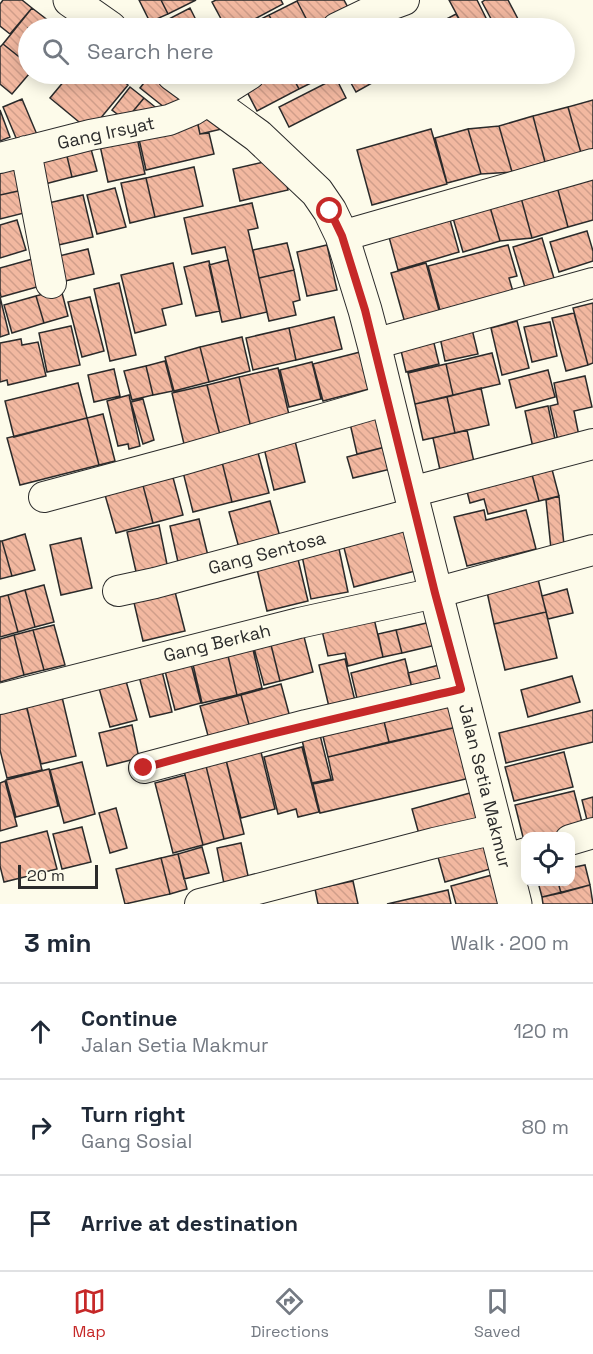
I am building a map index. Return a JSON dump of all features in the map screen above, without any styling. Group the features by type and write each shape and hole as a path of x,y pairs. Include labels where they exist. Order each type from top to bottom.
{"main road":[{"path":"70,0 96,18"},
{"name":"Jalan Setia Makmur","path":"187,84 258,136 317,192 330,211 342,236 374,344 461,689 508,847 515,904"}],"street":[{"path":"358,18 404,0"},
{"name":"Gang Irsyat","path":"13,154 90,135 169,120 193,110 234,84"},
{"path":"13,154 51,283"},
{"path":"342,236 593,164"},
{"path":"374,344 593,283"},
{"path":"44,497 388,400"},
{"name":"Gang Sentosa","path":"118,591 155,583 593,444"},
{"name":"Gang Berkah","path":"0,699 299,623 435,593 593,550"},
{"path":"144,768 306,725 461,689"},
{"path":"575,838 593,833"},
{"path":"200,904 434,843 508,847"}],"building":[{"path":"3,0 22,0 32,8 24,18 18,18 18,25 10,34 0,26 0,4"},
{"path":"139,0 161,0 168,14 159,18 148,18"},
{"path":"161,0 196,0 168,14"},
{"path":"216,0 281,0 283,4 257,18 221,18 212,2"},
{"path":"344,0 353,17 306,18 297,1"},
{"path":"449,0 477,0 486,18 459,18"},
{"path":"508,0 517,18 491,18 482,2"},
{"path":"297,1 306,18 271,18 269,15"},
{"path":"32,8 45,18 24,18"},
{"path":"190,8 195,18 171,18"},
{"path":"18,25 18,56 3,44"},
{"path":"3,44 18,56 18,84 20,84 12,94 0,84 0,47"},
{"path":"62,84 128,85 90,131 50,98"},
{"path":"143,84 168,84 187,99 174,115 140,88"},
{"path":"243,84 296,84 299,89 257,111"},
{"path":"296,84 309,84 299,89"},
{"path":"324,84 339,84 346,98 289,127 279,107"},
{"path":"352,84 370,84 356,92"},
{"path":"130,87 144,98 120,127 121,117 112,110"},
{"path":"144,98 165,115 130,115"},
{"path":"22,99 38,137 19,145 3,107"},
{"path":"593,100 593,149 581,153 568,107"},
{"path":"568,107 581,153 545,162 533,116"},
{"path":"0,110 10,137 0,141"},
{"path":"222,110 226,128 200,134 196,116"},
{"path":"196,116 200,134 209,133 214,154 146,170 137,130"},
{"path":"533,116 545,162 512,172 499,126"},
{"path":"499,126 512,172 481,174 468,129"},
{"path":"431,129 447,184 372,205 357,150"},
{"path":"468,129 481,174 447,183 435,138"},
{"path":"136,133 145,174 108,182 99,141"},
{"path":"88,138 97,171 72,177 64,144"},
{"path":"64,144 72,177 41,185 33,152"},
{"path":"281,158 288,190 240,201 233,169"},
{"path":"16,161 23,190 0,195 0,165"},
{"path":"194,167 203,206 155,217 146,178"},
{"path":"593,173 593,220 568,227 556,183"},
{"path":"146,178 155,217 130,223 121,183"},
{"path":"556,183 568,227 532,238 520,194"},
{"path":"115,188 126,227 97,234 87,195"},
{"path":"23,190 28,212 0,219 0,195"},
{"path":"520,194 532,238 500,241 487,197"},
{"path":"83,195 93,237 54,246 44,204"},
{"path":"487,197 500,241 463,252 450,208"},
{"path":"252,203 258,228 248,230 267,312 241,318 225,247 192,254 184,218"},
{"path":"447,209 459,252 398,270 386,226"},
{"path":"17,220 26,250 0,258 0,225"},
{"path":"587,231 593,251 593,261 559,272 550,242"},
{"path":"542,238 556,285 527,294 513,247"},
{"path":"287,243 294,270 259,278 253,250"},
{"path":"327,245 337,290 307,296 297,252"},
{"path":"508,245 517,276 509,278 514,295 441,314 428,266"},
{"path":"88,249 94,274 61,282 55,257"},
{"path":"36,258 44,285 1,297 0,268"},
{"path":"228,260 241,318 222,322 209,265"},
{"path":"209,261 220,311 196,316 184,267"},
{"path":"173,263 182,304 162,309 166,325 135,333 121,275"},
{"path":"426,263 440,314 405,323 391,273"},
{"path":"294,270 300,300 293,302 296,315 269,321 259,278"},
{"path":"119,283 136,355 110,361 94,289"},
{"path":"61,289 68,316 44,323 36,296"},
{"path":"36,296 44,323 12,333 4,305"},
{"path":"0,297 9,334 0,337"},
{"path":"90,297 104,351 82,357 68,302"},
{"path":"593,303 593,363 588,365 573,308"},
{"path":"574,313 588,365 566,371 552,318"},
{"path":"334,317 342,349 296,360 289,328"},
{"path":"470,321 478,354 445,361 438,328"},
{"path":"517,321 529,368 502,375 491,328"},
{"path":"550,322 557,356 532,362 524,327"},
{"path":"71,326 80,365 47,372 39,333"},
{"path":"289,328 296,360 253,370 246,338"},
{"path":"432,335 439,364 406,372 399,342"},
{"path":"242,337 250,371 209,382 200,347"},
{"path":"21,339 22,345 38,342 46,376 8,385 7,380 0,382 0,343"},
{"path":"200,347 209,382 174,391 165,357"},
{"path":"368,350 377,387 323,401 313,364"},
{"path":"492,353 500,384 453,395 446,364"},
{"path":"165,361 173,391 153,395 146,366"},
{"path":"312,362 321,399 289,407 280,370"},
{"path":"446,364 453,395 415,404 408,373"},
{"path":"146,366 153,395 132,400 124,371"},
{"path":"278,368 290,419 251,428 239,377"},
{"path":"114,369 120,396 94,402 88,375"},
{"path":"548,370 555,397 516,408 509,380"},
{"path":"585,376 592,407 574,411 579,436 558,441 550,406 558,404 554,383"},
{"path":"239,377 251,428 220,435 207,385"},
{"path":"78,383 87,418 14,437 5,401"},
{"path":"207,385 220,435 184,444 172,393"},
{"path":"481,388 489,425 455,433 447,397"},
{"path":"129,395 140,446 129,449 128,444 118,446 107,401"},
{"path":"447,397 455,433 423,440 415,404"},
{"path":"143,399 154,440 143,444 131,402"},
{"path":"548,406 558,453 535,457 525,411"},
{"path":"380,411 389,446 357,454 349,419"},
{"path":"103,414 115,461 99,465 87,418"},
{"path":"87,418 99,465 20,485 7,438"},
{"path":"467,430 474,462 440,470 433,438"},
{"path":"295,441 305,482 274,490 264,448"},
{"path":"389,446 395,468 353,478 347,457"},
{"path":"257,449 269,493 232,502 221,458"},
{"path":"221,458 232,502 193,512 182,468"},
{"path":"549,458 559,496 539,501 529,463"},
{"path":"529,463 539,501 488,514 484,499 470,503 464,480"},
{"path":"171,470 183,515 153,523 141,478"},
{"path":"141,478 153,523 116,533 103,488"},
{"path":"559,496 564,545 551,549 546,500"},
{"path":"270,501 282,544 241,555 229,512"},
{"path":"484,510 486,520 526,510 536,549 467,566 454,517"},
{"path":"199,519 210,564 180,571 170,526"},
{"path":"408,523 419,570 354,587 342,540"},
{"path":"159,525 168,569 137,576 127,532"},
{"path":"25,534 35,570 12,576 2,541"},
{"path":"81,538 92,588 61,595 50,545"},
{"path":"0,541 2,541 12,576 0,579"},
{"path":"338,544 348,592 311,599 301,551"},
{"path":"297,555 308,601 267,611 256,565"},
{"path":"538,579 546,612 494,624 487,592"},
{"path":"173,584 185,631 143,641 132,594"},
{"path":"44,585 54,622 35,627 25,590"},
{"path":"567,589 573,613 548,619 542,596"},
{"path":"25,590 35,627 18,632 8,595"},
{"path":"8,595 18,632 0,637 0,597"},
{"path":"372,610 383,657 348,666 345,653 328,656 320,622"},
{"path":"546,612 557,658 505,670 494,624"},
{"path":"431,622 436,645 402,653 396,630"},
{"path":"54,625 65,665 44,670 33,630"},
{"path":"301,625 313,672 280,681 268,633"},
{"path":"33,630 44,670 24,675 14,635"},
{"path":"396,630 402,653 383,657 378,634"},
{"path":"268,633 280,681 264,685 251,637"},
{"path":"14,635 24,675 0,682 0,639"},
{"path":"251,641 262,688 237,695 226,647"},
{"path":"226,647 237,695 202,703 191,656"},
{"path":"189,656 201,703 175,710 163,663"},
{"path":"345,659 356,705 330,711 319,665"},
{"path":"405,659 414,696 360,711 351,673"},
{"path":"160,663 172,712 150,717 137,669"},
{"path":"447,663 453,686 414,696 408,673"},
{"path":"572,676 580,702 528,717 521,690"},
{"path":"126,681 137,720 110,727 99,688"},
{"path":"281,684 291,721 251,732 241,695"},
{"path":"450,693 457,727 389,742 381,709"},
{"path":"241,695 251,732 210,743 200,706"},
{"path":"62,697 76,756 41,764 26,705"},
{"path":"27,708 42,770 7,778 0,750 0,714"},
{"path":"381,709 389,742 328,757 320,724"},
{"path":"593,710 593,742 506,763 499,733"},
{"path":"132,725 139,758 107,766 99,733"},
{"path":"457,727 470,778 320,813 313,784 333,780 328,757"},
{"path":"320,735 331,779 312,783 302,740"},
{"path":"302,747 319,812 298,817 296,809 278,814 264,757"},
{"path":"260,748 275,809 241,818 225,756"},
{"path":"564,752 573,787 514,801 505,767"},
{"path":"225,756 244,834 224,839 205,762"},
{"path":"82,762 95,814 64,823 50,770"},
{"path":"205,762 224,839 203,845 183,767"},
{"path":"49,769 58,806 16,817 6,780"},
{"path":"185,775 203,845 173,853 155,783"},
{"path":"5,781 17,826 0,831 0,783"},
{"path":"574,791 584,830 522,832 515,805"},
{"path":"470,793 481,830 422,845 412,809"},
{"path":"593,797 593,827 589,828 582,800"},
{"path":"116,808 127,848 110,853 99,813"},
{"path":"82,827 91,862 62,869 53,834"},
{"path":"47,831 57,869 4,882 0,866 0,843"},
{"path":"482,838 490,869 445,882 436,850"},
{"path":"241,843 250,885 225,889 217,848"},
{"path":"202,847 209,873 184,879 178,854"},
{"path":"178,854 187,889 170,894 161,858"},
{"path":"161,858 170,894 125,904 116,869"},
{"path":"585,865 590,885 561,893 559,886 575,886 575,867"},
{"path":"492,875 500,904 456,904 451,886"},
{"path":"353,881 358,904 318,904 315,889"},
{"path":"590,885 593,904 543,904 542,897"},
{"path":"539,886 559,886 561,893 542,897"},
{"path":"448,890 451,904 387,904"}],"route":[{"path":"144,768 306,725 461,689 365,310 342,236 330,211"}]}
